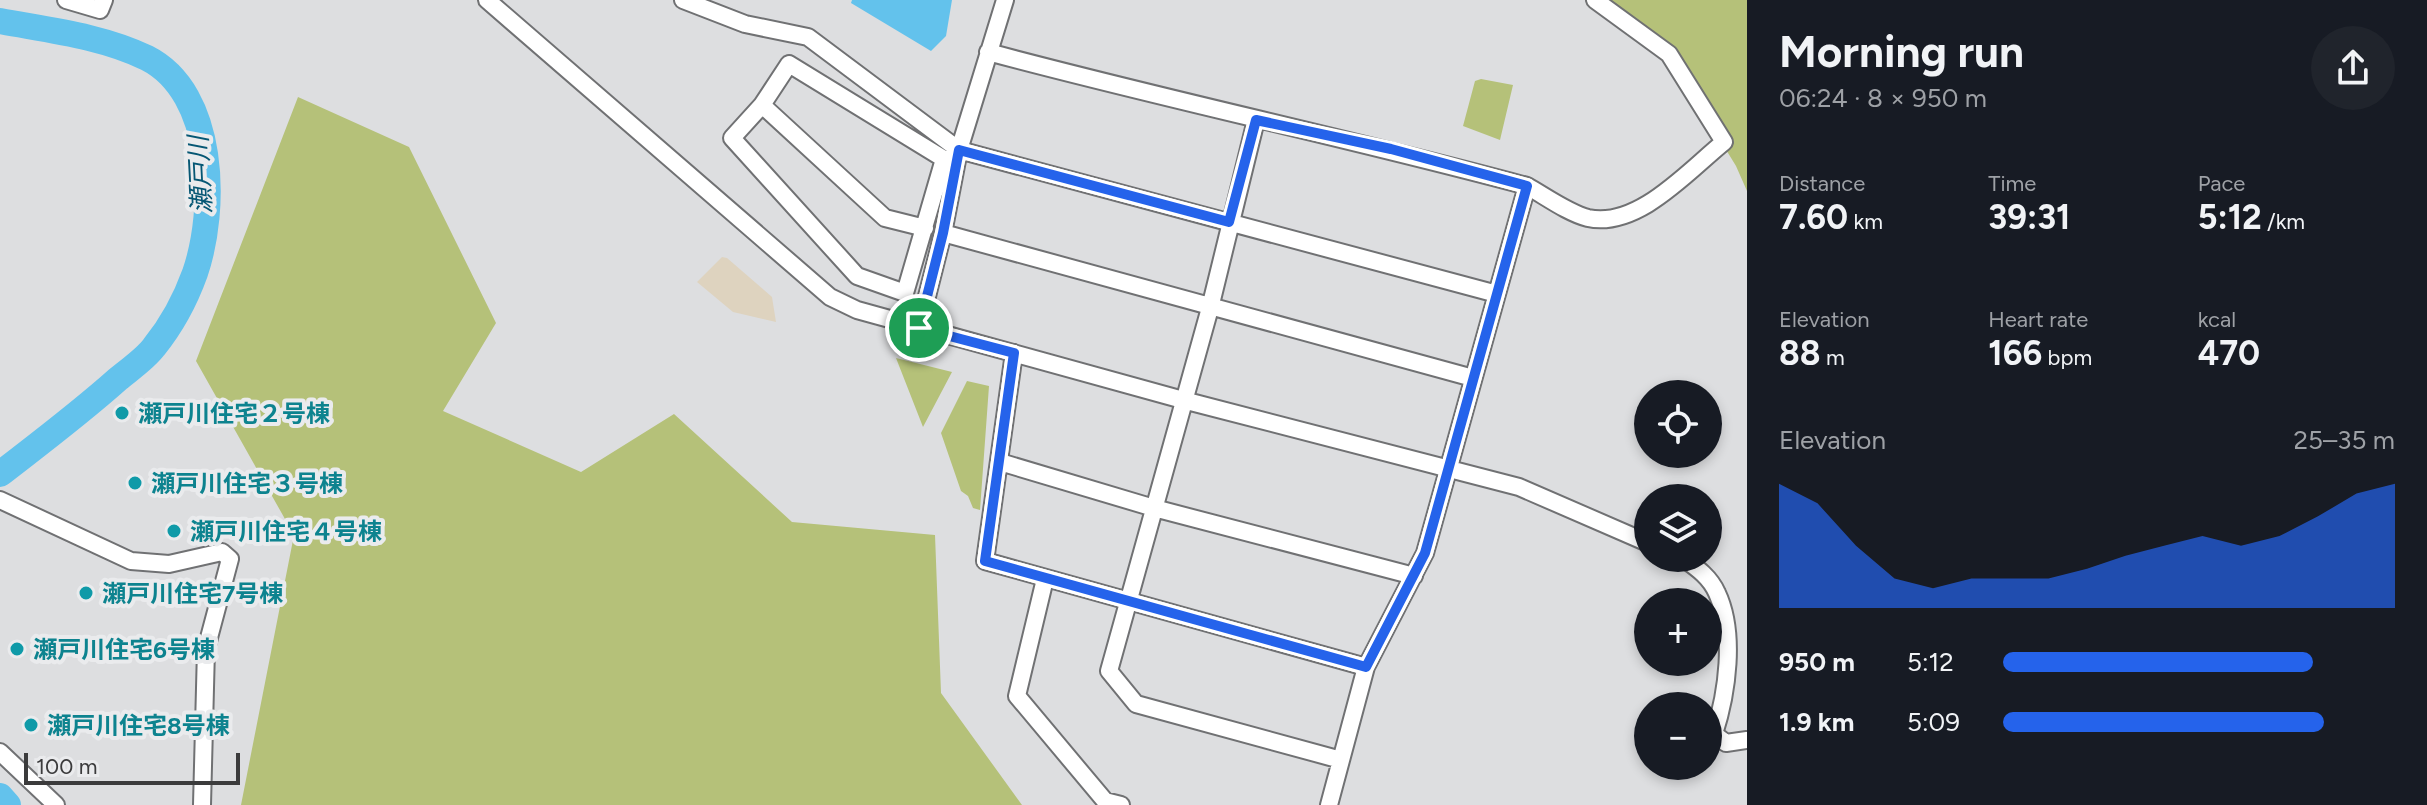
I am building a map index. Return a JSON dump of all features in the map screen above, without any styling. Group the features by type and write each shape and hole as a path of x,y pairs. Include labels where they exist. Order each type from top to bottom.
{"street":[{"path":"66,0 100,10 104,0"},
{"path":"487,0 830,297 857,310 1183,400 1519,487 1634,537"},
{"path":"683,0 745,24 808,37 954,156"},
{"path":"1005,0 954,156 925,228 905,293 857,276 732,138 762,105 789,64 954,156 1229,222 1497,294"},
{"path":"988,52 1256,120 1391,149 1527,186 1587,218 1617,217 1646,205 1724,142 1669,54 1595,0"},
{"path":"762,105 885,218 925,228"},
{"path":"1256,120 1210,308 1109,671 1136,704 1341,760"},
{"path":"919,328 943,233 954,156"},
{"path":"1329,805 1366,667 1425,553 1527,186"},
{"path":"943,233 1473,378"},
{"path":"1014,353 985,561 1366,667"},
{"path":"1000,462 1154,508 1414,576"},
{"path":"0,500 131,561 169,564 222,552 230,559 206,649 202,805"},
{"path":"1702,572 1718,594 1723,617 1726,695 1714,734 1726,743 1747,740"},
{"path":"1045,579 1017,696 1105,801 1121,805"},
{"path":"1,756 56,805"}],"shaded area":[{"path":"722,257 772,297 776,322 733,312 697,282"}],"green space":[{"path":"1607,0 1747,0 1747,191 1736,166 1660,42"},
{"path":"1481,79 1513,85 1500,140 1463,126 1475,81"},
{"path":"298,97 409,147 496,323 443,411 581,472 674,414 792,522 935,535 941,693 1022,805 241,805 294,535 196,361"},
{"path":"896,358 952,372 923,427"},
{"path":"967,381 989,386 980,510 973,508 968,496 961,491 941,433"}],"water":[{"path":"852,0 952,0 946,36 931,51 851,3"}],"waterway":[{"name":"瀬戸川","path":"0,21 112,44 147,58 170,75 187,97 198,125 208,186 202,247 195,273 178,312 160,339 137,364 0,474"},
{"name":"瀬戸川","path":"0,796 8,805"}],"place":[{"name":"瀬戸川住宅２号棟","path":"122,413"},
{"name":"瀬戸川住宅３号棟","path":"135,483"},
{"name":"瀬戸川住宅４号棟","path":"174,531"},
{"name":"瀬戸川住宅7号棟","path":"86,593"},
{"name":"瀬戸川住宅6号棟","path":"17,649"},
{"name":"瀬戸川住宅8号棟","path":"31,725"}],"route":[{"path":"1256,120 1391,149 1527,186 1425,553 1366,667 985,561 1014,353 919,328 943,233 959,150 1229,222 1256,120"}]}
